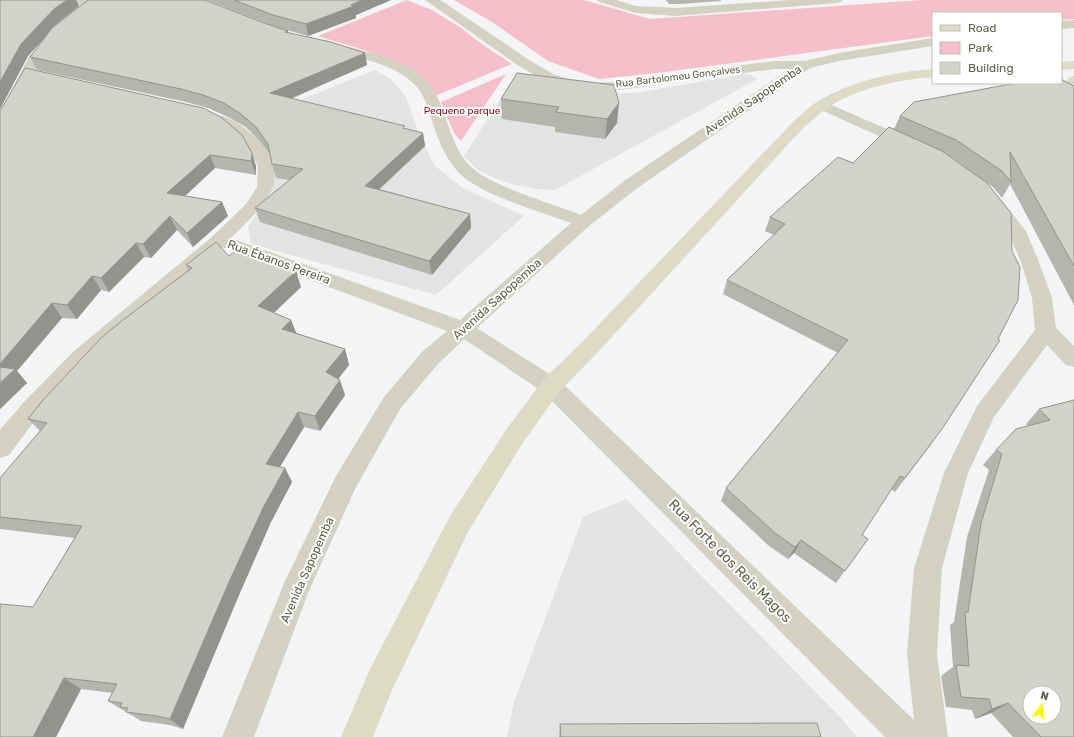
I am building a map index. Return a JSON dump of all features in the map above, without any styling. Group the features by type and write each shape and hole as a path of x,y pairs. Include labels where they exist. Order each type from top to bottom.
{"main road":[{"path":"1062,66 1074,64"},
{"path":"357,737 381,680 458,524 514,437 551,386 591,346 674,256 798,126 822,105 851,91 879,82 909,75 932,73"}],"street":[{"name":"Rua Bartolomeu Gonçalves","path":"431,0 441,5 524,63 550,78 571,84 593,87 620,86 774,65 805,65"},
{"path":"603,0 636,9 661,12 695,12 746,4 837,0"},
{"path":"654,0 661,12"},
{"path":"0,124 35,76 34,60 45,46 66,25 96,1"},
{"path":"1062,25 1074,24"},
{"name":"Avenida Sapopemba","path":"238,737 295,591 345,484 392,403 430,358 583,222 642,177 805,65 839,57 932,42"},
{"path":"323,45 375,59 402,69 419,80 426,88 446,139 463,168 475,178 491,187 583,222"},
{"path":"822,105 922,151"},
{"name":"Rua Ébanos Pereira","path":"207,115 232,126 254,144 266,166 265,187 252,207 219,240 464,329 551,386"},
{"path":"980,187 986,192 1017,231 1030,262 1042,298 1046,331 1074,359"},
{"path":"0,448 31,409 82,357 219,240"},
{"path":"932,737 922,654 928,568 956,473 985,412 1046,331"},
{"name":"Rua Forte dos Reis Magos","path":"551,386 908,737"}],"lane":[{"path":"45,1 96,1"}],"shaded area":[{"path":"374,70 391,79 406,97 417,128 434,165 461,187 524,216 436,295 251,244 248,227 272,190 275,170 259,139 242,124"},
{"path":"749,74 757,79 555,190 537,189 515,185 497,179 478,170 464,156 515,76 528,82 613,94 641,92"},
{"path":"626,499 842,719 857,737 507,737 514,702 583,517"}],"green space":[{"path":"407,0 432,10 461,28 483,45 512,64 435,96 426,80 416,72 390,59 318,36"},
{"path":"454,0 584,0 650,19 922,0 1074,0 1074,19 1062,20 1062,12 932,12 932,36 665,72 599,79 548,61 492,22"},
{"name":"Pequeno parque","path":"506,74 461,141 454,133 441,102"}],"building":[{"path":"0,0 67,0 54,9 21,44 0,82"},
{"path":"88,0 205,0 288,31 285,32 331,42 365,53 270,93 405,126 403,128 423,133 365,186 470,214 429,261 255,208 303,169 272,164 268,144 256,127 241,114 224,103 181,89 30,57 52,28"},
{"path":"234,0 362,0 351,5 354,6 306,24 273,15"},
{"path":"25,68 203,108 221,117 242,135 252,153 251,161 210,155 167,193 222,202 187,233 170,216 143,244 136,243 101,278 92,276 67,305 52,303 0,364 0,111"},
{"path":"517,73 614,85 619,103 607,119 556,112 559,107 501,99"},
{"path":"1062,80 1074,86 1074,266 1010,152 1011,182 1002,171 956,140 900,116 914,102 1011,84 1062,84"},
{"path":"889,127 942,151 987,183 1011,213 1012,251 1020,267 1018,300 998,339 1000,340 942,429 905,478 900,476 862,535 868,539 845,571 801,540 795,547 775,533 726,488 848,340 727,280 785,224 770,217 838,157 853,163"},
{"path":"216,242 229,256 235,251 296,271 258,306 291,320 282,329 345,349 326,372 340,380 315,416 298,412 266,464 285,468 263,508 229,582 170,719 126,712 128,708 120,707 122,703 108,701 117,684 64,678 33,737 0,737 0,604 33,607 82,526 0,517 0,478 47,423 28,419 43,400 101,338 192,268 186,265"},
{"path":"0,367 15,369 0,383"},
{"path":"1074,400 1074,737 1041,737 1029,725 1062,725 1062,685 1022,685 1022,717 1008,703 992,709 989,699 961,697 956,665 969,666 965,612 968,612 981,523 1002,454 996,450 1016,429 1050,420 1039,409"},
{"path":"817,723 821,737 561,737 560,724"}]}
